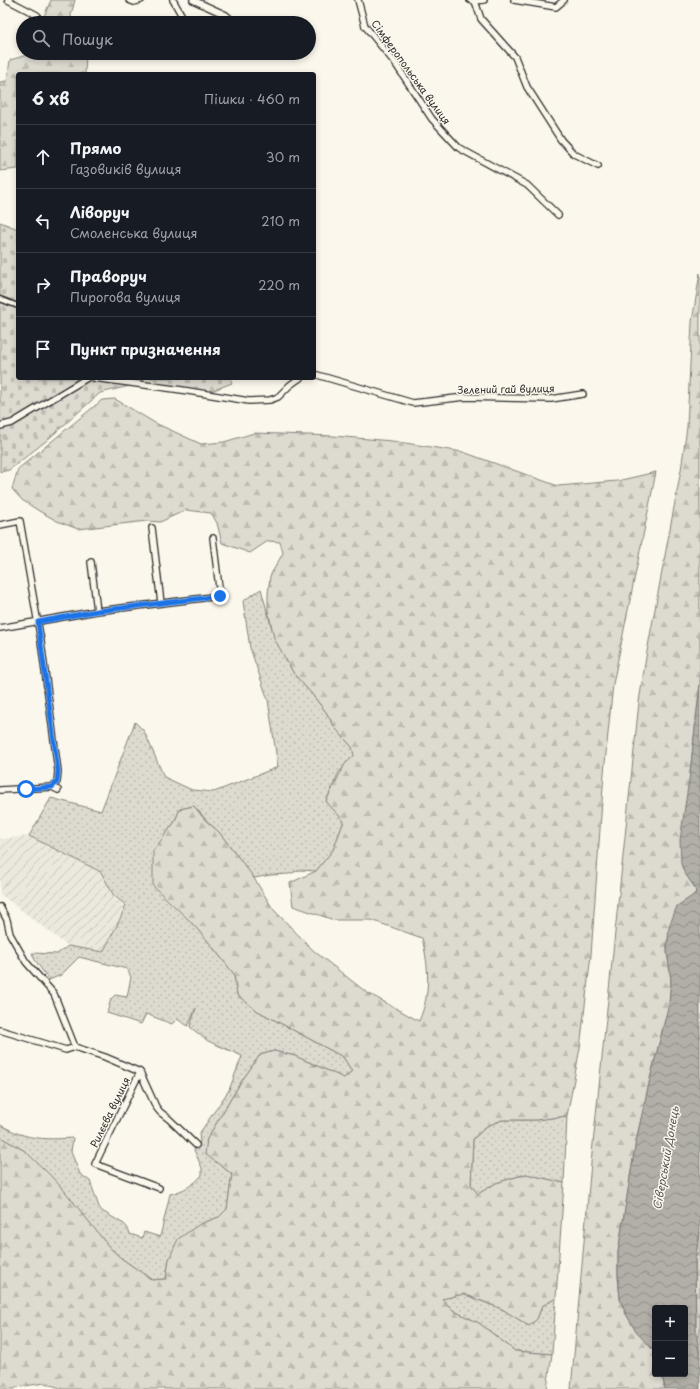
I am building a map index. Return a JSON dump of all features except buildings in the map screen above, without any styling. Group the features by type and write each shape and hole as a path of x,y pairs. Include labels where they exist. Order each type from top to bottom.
{"street":[{"path":"8,0 37,15"},
{"path":"129,0 134,2 140,0"},
{"path":"173,0 182,16"},
{"path":"193,0 227,16"},
{"name":"Сімферопольська вулиця","path":"358,0 365,26 395,63 432,119 459,148 527,185 558,215"},
{"path":"484,0 472,1 481,19 515,57 527,87 561,140 574,154 598,166"},
{"path":"514,0 556,7 564,0"},
{"path":"0,299 16,305"},
{"name":"Зелений гай вулиця","path":"316,375 414,403 465,397 550,399 583,394"},
{"path":"0,426 12,423 84,380"},
{"path":"113,380 249,401 270,400 278,397 297,380"},
{"path":"0,525 20,521 38,622 58,771 57,782 52,787"},
{"path":"152,528 161,603"},
{"path":"0,628 97,611 220,596 213,538"},
{"path":"91,562 97,611"},
{"path":"0,790 52,787 58,790"},
{"path":"0,907 7,920 10,934 26,962 54,994 75,1047"},
{"name":"Рилєєва вулиця","path":"0,1030 66,1050 75,1047 105,1057 140,1072 156,1107 196,1145"},
{"name":"Рилєєва вулиця","path":"140,1072 95,1164 159,1188"}],"shaded area":[{"path":"29,836 101,872 115,899 126,905 103,952 68,946 0,894 0,839"}],"green space":[{"path":"51,0 75,0 71,16 44,16"},
{"path":"16,58 16,60 86,60 85,72 16,72 16,169 0,171 0,82 7,81 10,60"},
{"path":"0,222 16,228 16,380 231,380 232,383 209,392 142,383 100,393 46,441 9,470 0,472"},
{"path":"700,273 700,684 690,773 684,871 696,892 692,896 667,941 671,980 669,1004 636,1141 618,1252 620,1299 626,1314 652,1348 652,1377 663,1377 665,1389 571,1389 591,1163 639,702 681,470 687,427 692,322"},
{"path":"115,399 155,423 201,444 224,442 254,433 333,436 392,441 463,452 558,486 617,481 656,472 613,684 604,773 591,955 580,1048 567,1116 536,1120 502,1120 487,1126 473,1139 471,1185 478,1194 496,1183 526,1174 564,1183 556,1298 542,1306 537,1319 529,1326 502,1309 464,1294 442,1299 454,1311 479,1323 515,1351 552,1354 547,1389 63,1389 45,1383 17,1387 15,1389 0,1389 0,1137 25,1151 49,1174 63,1189 110,1248 121,1258 152,1280 166,1279 169,1259 178,1239 200,1224 219,1217 227,1209 232,1174 205,1154 207,1139 241,1082 260,1055 274,1051 295,1056 344,1078 352,1071 343,1057 256,1010 237,995 234,974 189,920 153,886 153,851 174,823 180,809 194,806 205,820 219,832 252,875 273,909 314,951 366,992 419,1021 426,1000 428,980 422,938 371,920 334,920 293,906 290,883 316,871 333,850 344,821 326,801 345,764 354,756 352,747 336,729 326,712 311,693 294,674 274,638 268,610 268,594 270,576 283,553 280,542 268,541 250,553 222,543 217,523 211,513 186,510 160,522 147,521 78,529 57,521 39,511 22,500 12,489 18,469 102,400"},
{"path":"261,589 272,629 294,674 326,712 334,726 352,747 355,756 339,772 326,801 344,821 333,850 316,871 300,870 289,874 254,878 219,832 194,806 180,809 174,823 164,836 189,920 234,974 237,995 256,1010 343,1057 352,1071 344,1078 295,1056 274,1051 260,1055 241,1082 207,1139 206,1154 232,1174 227,1209 219,1217 200,1224 169,1259 166,1279 152,1280 121,1258 110,1248 71,1201 25,1151 0,1137 0,1125 29,1137 48,1139 73,1138 71,1152 80,1174 90,1181 99,1207 102,1211 124,1224 130,1234 142,1238 144,1232 160,1237 170,1194 188,1187 202,1175 202,1168 194,1150 200,1142 199,1134 229,1090 242,1056 208,1041 190,1027 196,1008 188,1026 177,1019 172,1024 146,1014 141,1024 107,1013 111,999 115,995 127,997 131,977 127,969 79,957 61,975 49,980 32,953 57,954 68,946 103,952 126,905 114,896 101,872 29,836 51,798 101,811 135,722 144,731 164,777 192,790 214,792 278,767 268,700 250,648 243,601"},
{"path":"567,1116 564,1183 526,1174 496,1183 478,1194 471,1185 473,1139 487,1126 502,1120 536,1120"},
{"path":"700,1232 700,1358 696,1332 695,1259"},
{"path":"463,1294 502,1309 529,1326 537,1319 542,1306 556,1298 552,1354 515,1351 479,1323 454,1311 441,1299"}],"water":[{"name":"Сіверський Донець","path":"700,684 700,1232 695,1259 696,1332 700,1358 700,1389 665,1389 663,1377 688,1377 688,1305 652,1305 652,1349 636,1332 620,1299 618,1252 636,1141 669,1004 671,980 667,951 669,927 677,906 696,892 681,864 680,840 690,773"}],"route":[{"path":"26,789 52,787 57,782 58,771 38,622 97,611 220,596"}]}
